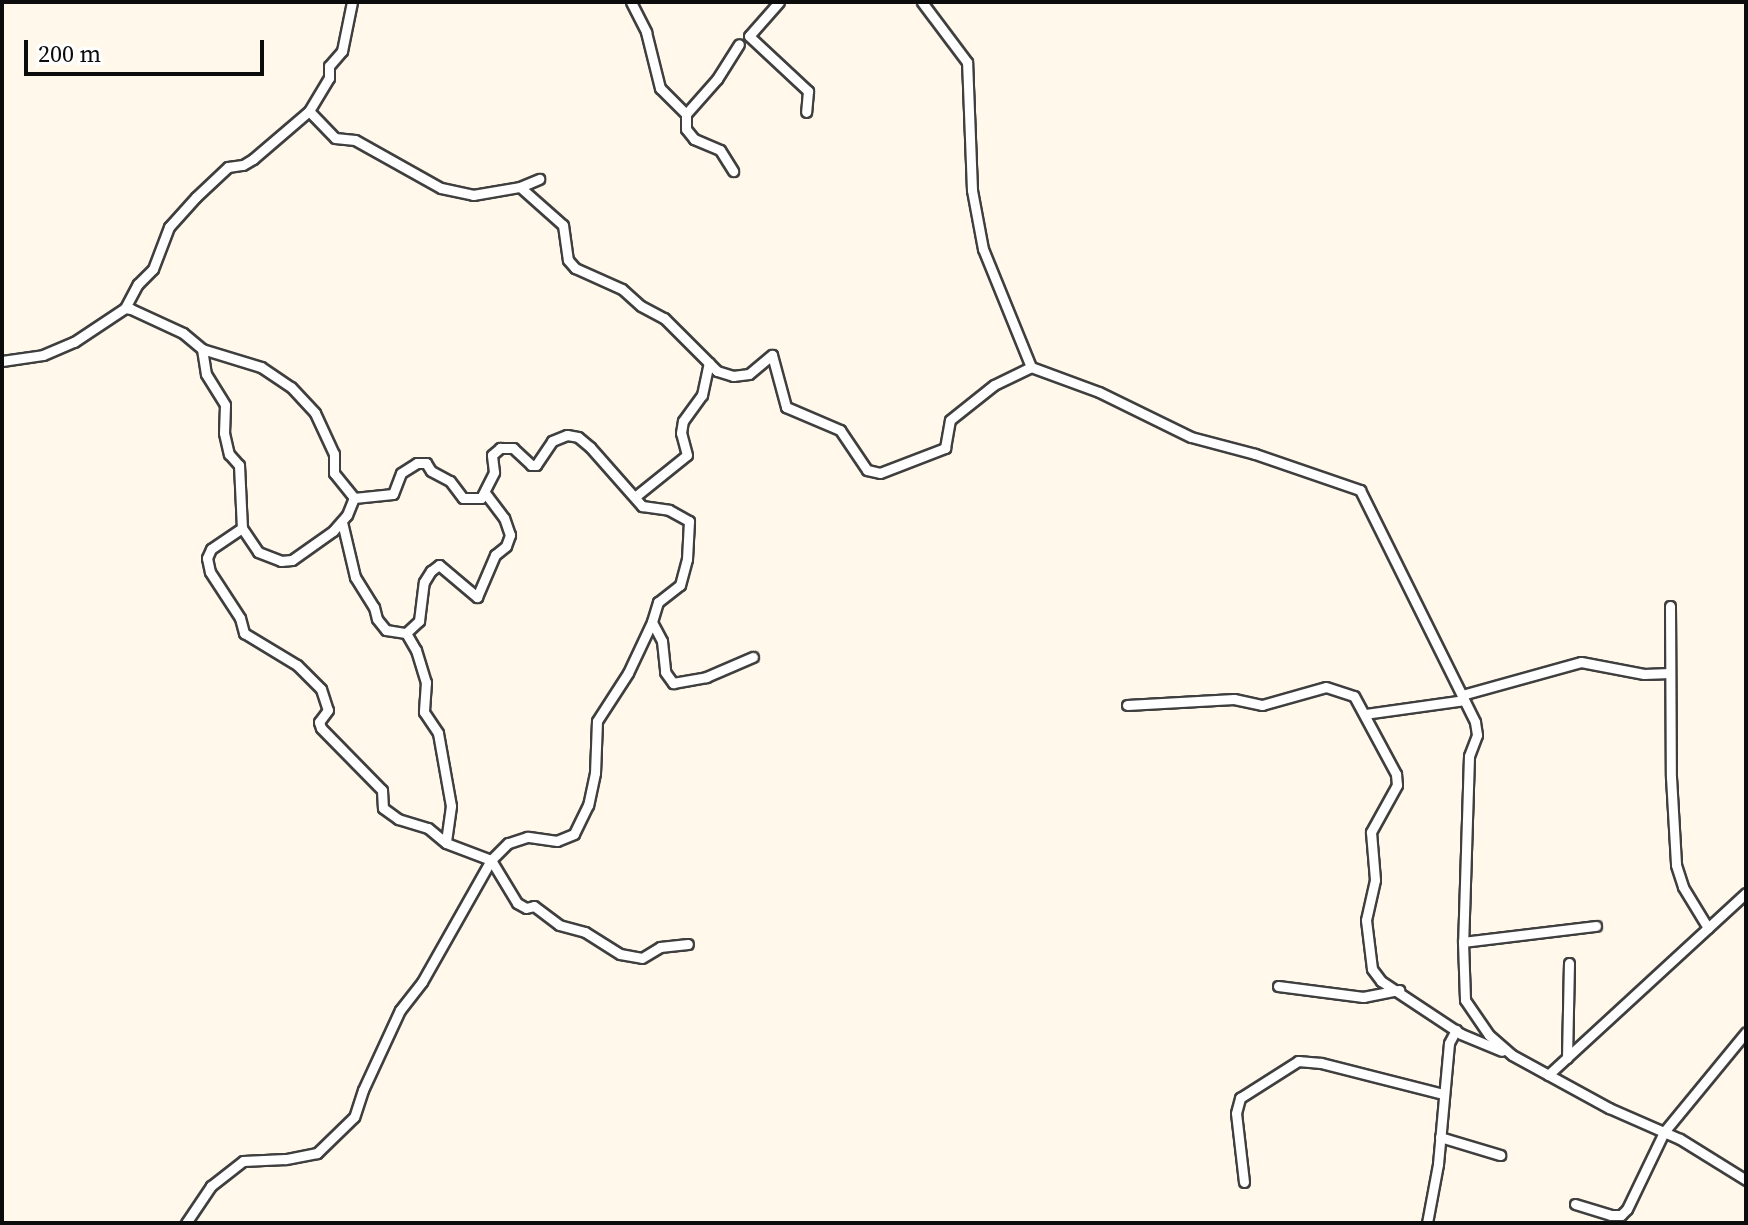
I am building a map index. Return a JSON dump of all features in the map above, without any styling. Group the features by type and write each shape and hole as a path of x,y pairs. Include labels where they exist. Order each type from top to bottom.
{"street":[{"path":"2,361 54,350 104,324 125,308 138,284 153,269 169,227 196,197 228,167 243,165 253,159 309,111 329,78 329,66 342,51 352,2"},
{"path":"631,2 646,32 660,88 686,114"},
{"path":"779,2 749,36 808,91 806,112"},
{"path":"922,2 967,62 972,190 983,249 1031,367"},
{"path":"733,171 720,150 694,139 686,129 686,114 717,79 739,44"},
{"path":"309,111 335,138 355,140 441,188 473,195 520,187 539,179"},
{"path":"520,187 563,225 568,260 575,268 622,289 641,306 664,318 717,371 741,376 772,355 786,407 840,430 867,470 880,473 945,448 950,420 994,385 1031,367 1099,392 1191,437 1255,454 1360,490 1475,722 1477,735 1469,756 1463,942 1465,1000 1489,1035 1512,1055"},
{"path":"125,308 183,333 202,349 261,367 305,400 329,440 334,473 354,498"},
{"path":"202,349 206,374 225,405 224,433 229,454 239,465 242,528 258,552 281,561 292,560 316,546 342,522 354,498"},
{"path":"636,496 687,455 681,433 683,421 702,395 709,363"},
{"path":"186,1223 211,1186 243,1161 285,1159 317,1153 354,1117 400,1010 422,982 491,860 508,843 527,837 557,841 574,834 588,805 595,773 597,721 628,673 658,602 680,585 687,559 689,521 669,510 642,506 636,496 578,437 567,435 552,441 536,465 531,465 513,448 500,448 492,455 494,472 485,493 473,500 463,498 450,481 431,471 426,463 417,463 401,473 393,494 354,498"},
{"path":"406,633 419,621 424,582 439,565 477,597 495,555 506,546 510,535 499,509 485,493"},
{"path":"342,522 355,577 374,607 377,619 386,630 406,633"},
{"path":"242,528 211,549 207,558 210,572 240,618 244,633 297,665 321,689 328,710 319,722 321,728 382,790 383,808 398,819 428,828 446,843 491,860 517,903 526,908 534,906 559,925 585,932 620,954 642,958 660,947 688,944"},
{"path":"1670,606 1676,865 1683,887 1708,928"},
{"path":"652,622 662,641 665,672 673,683 706,677 753,657"},
{"path":"406,633 416,650 426,682 424,712 438,733 451,806 446,843"},
{"path":"1365,714 1463,697 1581,662 1644,674 1670,673"},
{"path":"1127,705 1234,699 1262,705 1326,687 1354,696 1396,774 1397,785 1371,832 1375,880 1366,920 1372,969 1381,981 1456,1030 1512,1055 1609,1108 1664,1132 1746,1180"},
{"path":"1548,1075 1746,893"},
{"path":"1463,942 1596,926"},
{"path":"1567,1058 1569,963"},
{"path":"1278,986 1363,997 1399,990"},
{"path":"1427,1223 1440,1137 1449,1043 1456,1030"},
{"path":"1575,1204 1621,1215 1627,1209 1664,1132 1693,1092 1746,1032"},
{"path":"1244,1182 1236,1113 1240,1098 1298,1061 1321,1063 1443,1094"},
{"path":"1440,1137 1500,1155"}]}
